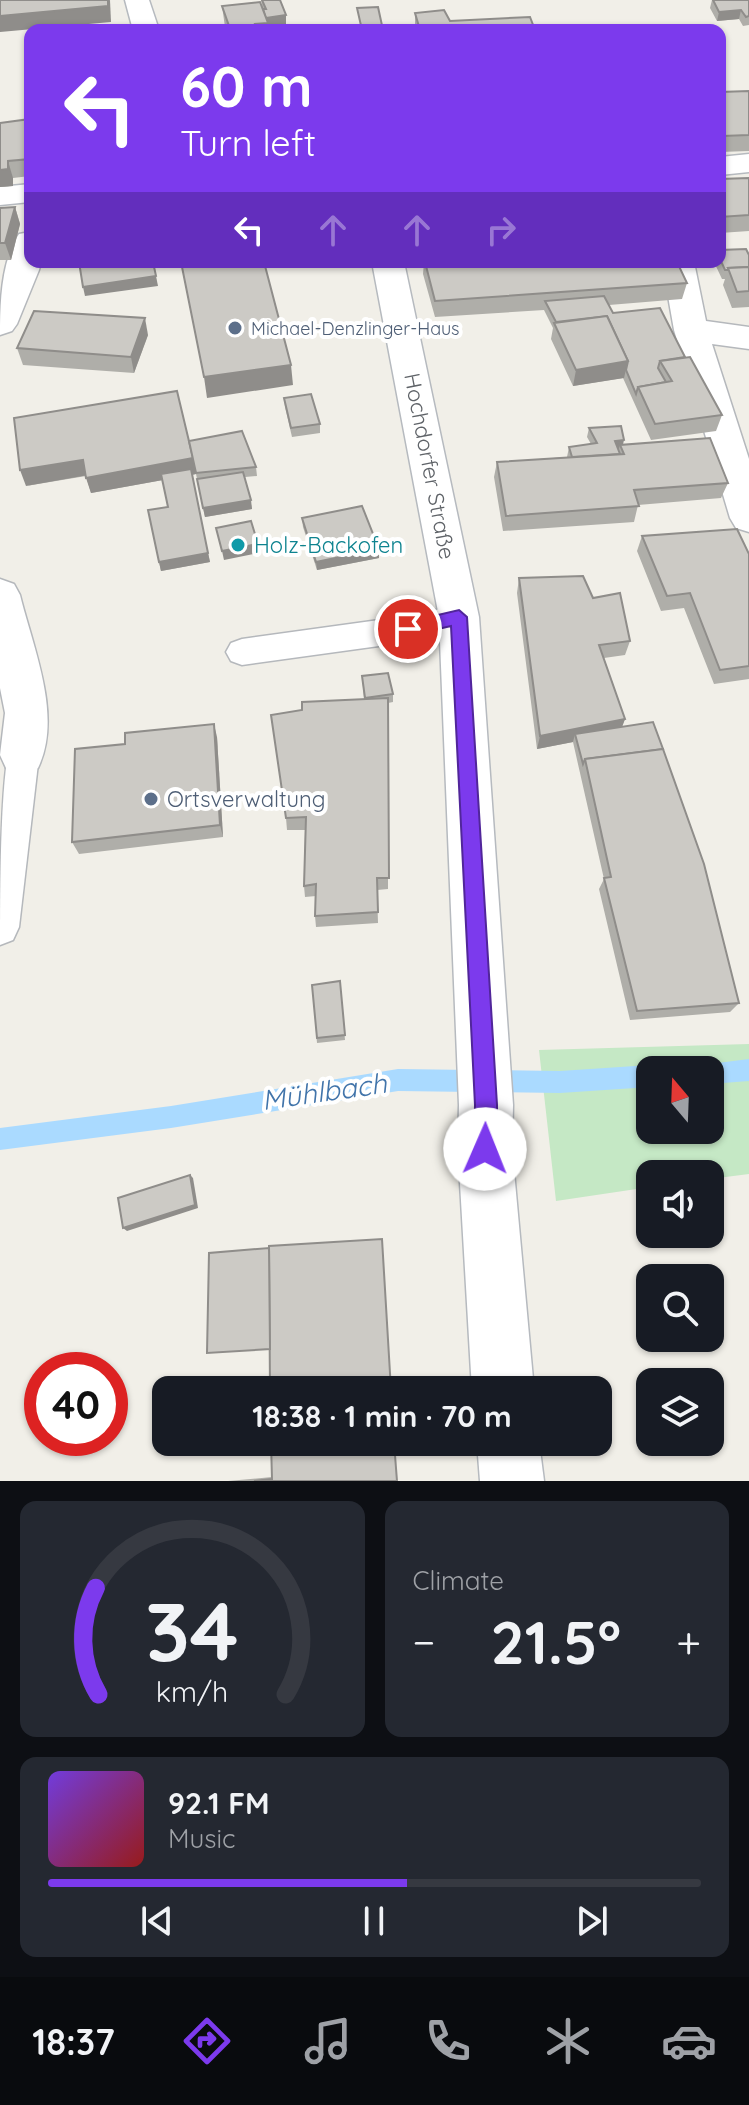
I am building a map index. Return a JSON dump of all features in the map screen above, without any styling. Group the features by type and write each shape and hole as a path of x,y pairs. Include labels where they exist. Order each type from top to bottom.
{"street":[{"path":"137,0 144,24"},
{"path":"726,165 749,163"},
{"path":"0,196 24,194"},
{"path":"0,324 24,266"},
{"name":"Hochdorfer Straße","path":"389,268 459,617 486,1105 487,1180 502,1376"},
{"path":"679,268 691,330 749,518"},
{"path":"691,330 749,338"},
{"path":"0,595 27,713 22,755"},
{"path":"509,1456 512,1481"}],"lane":[{"path":"242,652 408,629 459,617"},
{"path":"0,927 22,755"}],"green space":[{"path":"749,1044 749,1174 724,1177 724,1160 636,1160 636,1189 556,1201 539,1050"}],"building":[{"path":"0,0 108,0 108,6 0,16"},
{"path":"262,0 280,0 286,15 266,18"},
{"path":"713,0 749,0 749,16 746,17 741,10 719,12"},
{"path":"260,2 268,23 228,24 222,6"},
{"path":"378,7 382,24 361,24 357,8"},
{"path":"444,10 450,21 530,17 533,24 418,24 415,13"},
{"path":"749,91 749,135 726,136 726,92"},
{"path":"24,120 24,160 8,161 8,169 0,170 0,123"},
{"path":"749,178 749,215 726,217 726,179"},
{"path":"15,207 5,243 0,243 0,208"},
{"path":"746,249 749,267 725,270 726,250"},
{"path":"749,267 749,291 737,292 728,268"},
{"path":"80,268 154,268 156,276 83,287"},
{"name":"Michael-Denzlinger-Haus","path":"182,268 266,268 291,365 204,377"},
{"path":"427,268 680,268 687,283 435,301"},
{"path":"604,296 613,313 660,308 685,357 660,361 658,368 666,382 638,387 636,394 626,370 628,361 607,316 556,322 545,301"},
{"path":"34,311 145,318 131,357 17,348"},
{"path":"607,316 628,361 576,370 554,323"},
{"path":"690,357 722,415 655,424 638,387 672,381 660,361"},
{"path":"177,391 193,458 86,478 83,460 20,470 14,418"},
{"path":"311,394 320,424 291,428 284,398"},
{"path":"621,426 624,440 615,441 620,454 572,457 569,447 597,443 589,428"},
{"path":"242,431 256,467 196,473 189,441"},
{"path":"710,438 728,483 634,490 639,506 506,516 497,462 624,454 620,445"},
{"path":"191,469 208,553 159,562 148,510 168,507 161,474"},
{"path":"243,472 251,500 203,508 197,479"},
{"path":"362,506 379,549 316,562 302,518"},
{"path":"251,521 258,544 222,551 216,528"},
{"path":"737,529 749,554 749,666 720,670 690,593 667,596 642,536"},
{"path":"583,576 593,598 620,593 630,641 599,645 625,719 540,736 519,578"},
{"path":"388,673 393,694 365,698 362,676"},
{"path":"388,698 389,878 377,878 378,912 315,916 316,884 304,886 306,817 286,818 271,715 302,710 302,702"},
{"path":"653,722 663,749 585,759 583,764 575,734"},
{"name":"Ortsverwaltung","path":"214,724 220,825 72,842 75,749 125,744 125,733"},
{"path":"663,749 704,864 739,1003 637,1011 604,878 611,877 585,759"},
{"path":"340,981 345,1035 317,1038 312,985"},
{"path":"190,1175 195,1205 123,1228 118,1198"},
{"path":"382,1239 390,1376 270,1376 269,1246"},
{"path":"269,1248 270,1349 207,1353 209,1253"},
{"path":"271,1456 395,1456 397,1481 254,1481 272,1479"}],"waterway":[{"name":"Mühlbach","path":"724,1072 749,1070"},
{"name":"Mühlbach","path":"0,1139 171,1117 398,1080 560,1082 636,1077"}],"place":[{"name":"Michael-Denzlinger-Haus","path":"235,328"},
{"name":"Holz-Backofen","path":"238,545"},
{"name":"Ortsverwaltung","path":"151,799"}],"route":[{"path":"408,629 459,617 486,1105 485,1149"}]}
